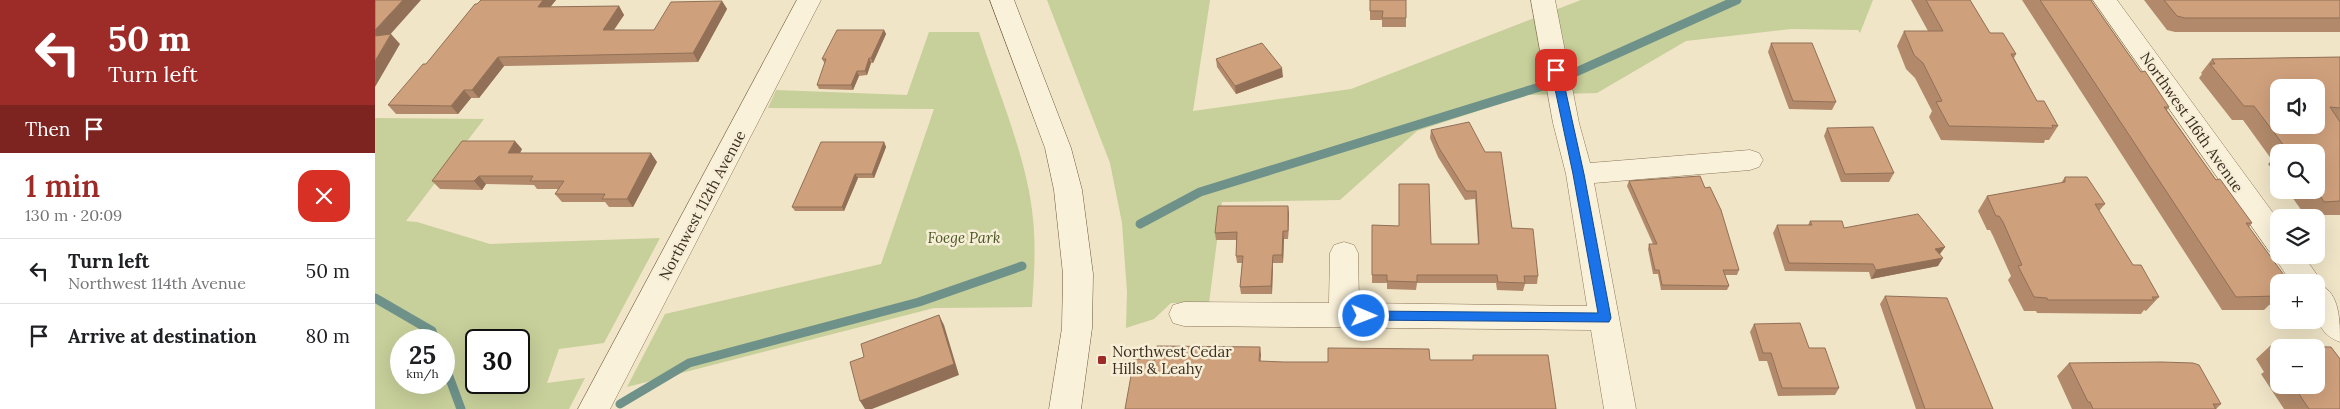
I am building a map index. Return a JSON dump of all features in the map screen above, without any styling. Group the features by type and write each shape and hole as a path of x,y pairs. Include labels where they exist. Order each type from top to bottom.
{"street":[{"name":"Northwest 112th Avenue","path":"594,409 809,0"},
{"path":"1001,0 1059,148 1068,190 1078,274 1077,328 1065,409"},
{"path":"1543,0 1566,122 1579,174 1620,409"},
{"name":"Northwest 116th Avenue","path":"2105,0 2270,230"},
{"path":"1579,174 1750,160"},
{"path":"1344,253 1344,316"},
{"path":"2325,308 2340,329"},
{"path":"1184,314 1605,318"}],"green space":[{"path":"1047,0 1210,0 1193,111 1351,89 1581,0 1873,0 1860,33 1858,30 1791,29 1686,41 1597,93 1526,95 1417,131 1340,200 1222,202 1209,303 1171,303 1154,319 1126,328 1127,292 1122,223 1110,163"},
{"name":"Foege Park","path":"929,32 979,32 1011,125 1030,196 1034,241 1032,307 934,308 627,387 665,314 881,264 934,109 768,108 776,90 907,95"},
{"path":"375,118 484,119 406,221 417,222 490,244 660,238 604,343 559,349 547,383 585,378 569,409 375,409"}],"building":[{"path":"375,0 403,0 375,30"},
{"path":"481,0 543,0 538,7 619,6 603,30 654,30 671,2 722,1 693,53 498,57 472,90 464,90 451,106 388,105 423,64 426,64 475,4"},
{"path":"1370,0 1406,0 1406,18 1382,18 1383,11 1370,11"},
{"path":"1926,0 1970,0 1990,33 2003,33 2016,54 2011,54 2037,101 2044,101 2058,126 2052,125 2053,128 1949,126 1936,102 1942,101 1923,63 1914,55 1904,31 1943,31"},
{"path":"2040,0 2091,0 2141,72 2145,71 2169,107 2164,107 2216,180 2220,179 2252,223 2246,223 2270,256 2270,264 2276,264 2283,274 2270,274 2270,296 2236,297"},
{"path":"2164,0 2340,0 2340,18 2185,18 2177,16"},
{"path":"837,30 884,30 871,58 869,58 865,71 857,71 851,85 817,85 826,59 822,59"},
{"path":"391,34 375,61 375,36"},
{"path":"1262,43 1282,68 1235,86 1216,59"},
{"path":"1771,43 1812,43 1836,102 1793,101"},
{"path":"2340,57 2340,108 2330,107 2340,122 2340,201 2324,202 2322,199 2325,199 2325,144 2283,144 2275,134 2325,134 2325,79 2270,79 2270,127 2254,106 2244,106 2210,64 2215,64 2212,59"},
{"path":"1469,122 1485,152 1501,152 1512,228 1533,229 1538,276 1524,276 1525,283 1498,282 1497,275 1417,275 1417,282 1387,281 1387,275 1372,275 1372,225 1399,226 1399,184 1429,184 1431,244 1479,244 1476,191 1466,191 1439,148 1431,130"},
{"path":"1873,127 1894,173 1845,174 1827,128"},
{"path":"462,141 515,141 508,153 651,153 627,199 602,199 605,194 555,194 564,181 530,181 533,176 479,176 474,181 432,181"},
{"path":"821,142 884,142 872,174 855,174 842,207 792,207"},
{"path":"1700,176 1705,188 1710,187 1721,210 1739,270 1723,270 1729,286 1662,285 1659,270 1655,270 1649,244 1657,244 1629,181"},
{"path":"2065,177 2087,177 2105,204 2095,204 2133,265 2141,265 2159,297 2152,297 2154,300 2048,300 2047,298 2034,297 2018,266 2022,265 2003,222 1999,216 1996,216 1987,196 2065,182"},
{"path":"1218,206 1288,206 1288,231 1283,231 1282,255 1273,255 1271,286 1240,287 1243,256 1236,256 1237,232 1215,233"},
{"path":"1918,214 1945,247 1935,249 1943,258 1876,270 1873,264 1789,263 1777,225 1812,225 1810,221 1842,221 1844,228"},
{"path":"1885,296 1947,298 1993,409 1925,409"},
{"path":"939,315 954,364 860,401 850,362 864,357 861,344"},
{"path":"1800,323 1809,348 1825,348 1839,388 1782,388 1771,353 1763,353 1754,324"},
{"path":"1157,346 1260,347 1259,361 1284,362 1328,362 1328,348 1429,349 1430,360 1473,360 1473,355 1548,355 1556,409 1125,409 1134,359 1155,360"},
{"path":"2325,347 2331,347 2340,359 2340,409 2309,409 2299,394 2325,394"},
{"path":"2069,363 2193,363 2199,365 2221,404 2213,404 2216,409 2093,409"}],"waterway":[{"path":"1576,72 1737,0"},
{"path":"1140,224 1200,192 1546,85"},
{"path":"620,404 689,363 919,302 1022,266"},
{"path":"375,298 429,329"},
{"path":"455,393 461,409"}],"place":[{"name":"Northwest Cedar Hills & Leahy","path":"1102,360"}],"route":[{"path":"1364,316 1605,318 1579,174 1556,70"}]}
